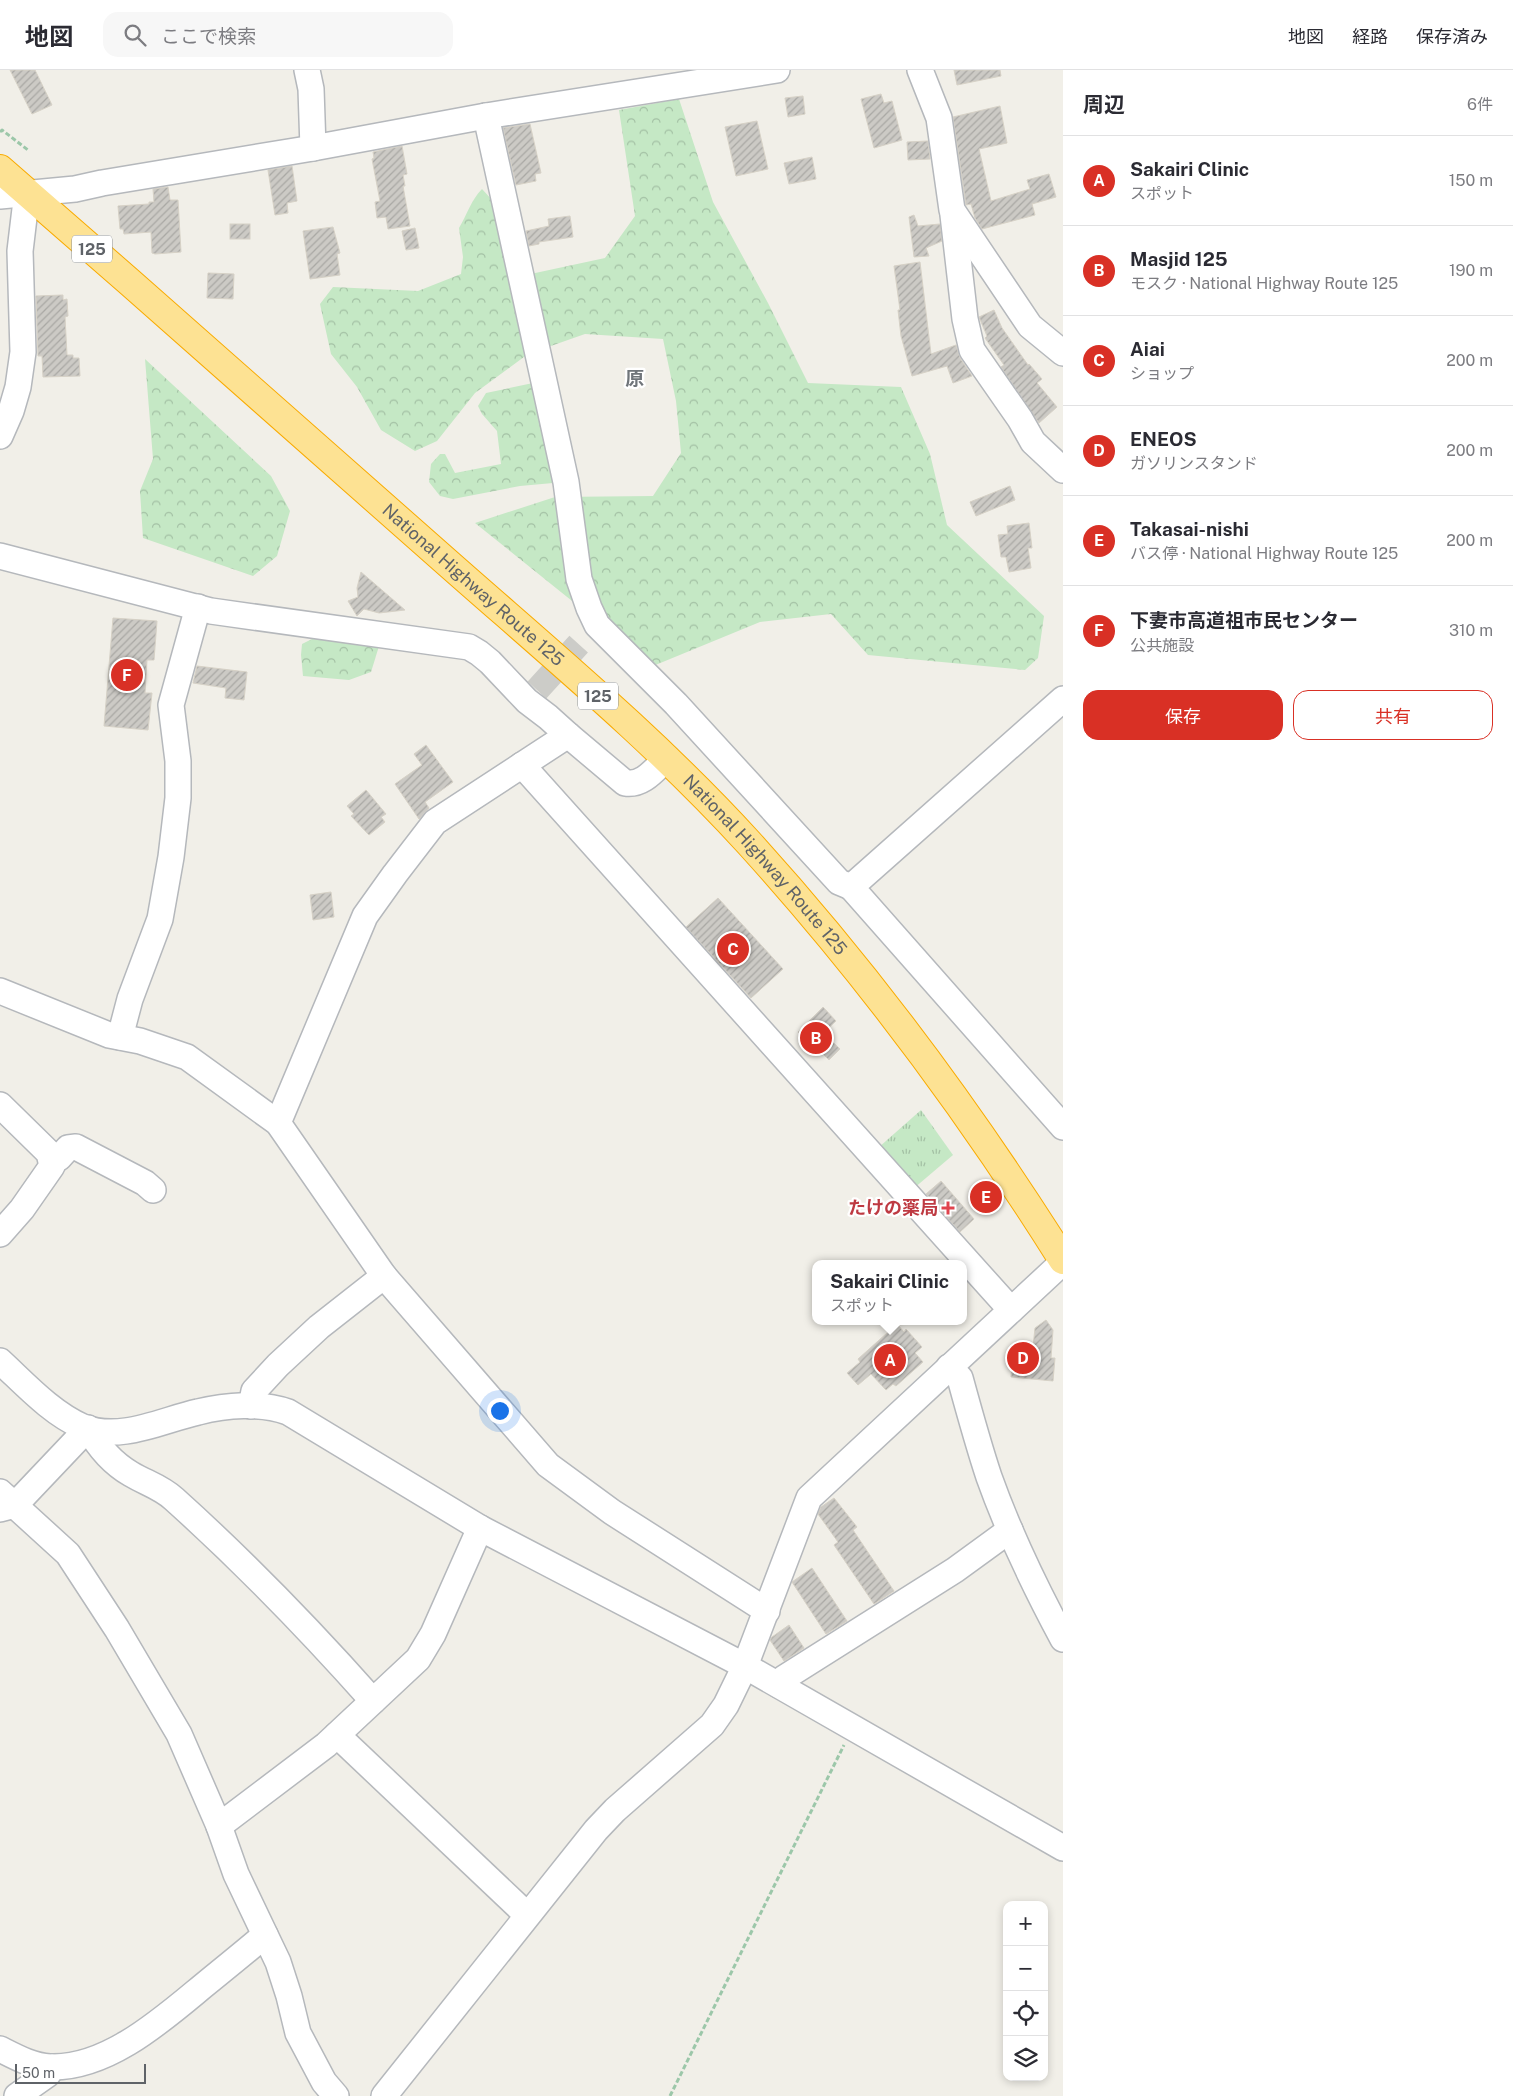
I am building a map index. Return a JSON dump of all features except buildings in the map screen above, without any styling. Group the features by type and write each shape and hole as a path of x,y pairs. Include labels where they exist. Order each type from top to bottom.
{"highway":[{"name":"National Highway Route 125","path":"0,169 667,758 748,841 853,964 945,1084 983,1138 1063,1261"}],"street":[{"path":"307,70 311,89 313,148"},
{"path":"0,196 75,189 486,116 777,70"},
{"path":"920,70 939,118 965,319 972,350 1015,411 1033,442 1063,470"},
{"path":"486,116 566,482 579,579 588,608 592,631 676,704 839,882 851,887 1063,1127"},
{"path":"0,436 11,411 9,387 23,352 20,250 27,192"},
{"path":"952,210 1030,326 1063,353"},
{"path":"0,556 211,611 468,647 479,652 532,696 548,716 568,735 625,783 632,784 638,782 667,758"},
{"path":"120,1037 130,999 160,920 171,857 178,798 178,761 172,705 198,607"},
{"path":"851,887 1063,699"},
{"path":"278,1123 365,916 435,822 568,735"},
{"path":"522,765 966,1260"},
{"path":"0,991 109,1035 140,1041 187,1057 278,1123 384,1276 548,1465 612,1512 767,1611"},
{"path":"0,1106 41,1143 49,1153 52,1161 52,1166 46,1177 22,1210 0,1234"},
{"path":"52,1161 59,1158 68,1148 76,1147 145,1183 153,1190"},
{"path":"967,1261 1011,1310"},
{"path":"384,2096 596,1830 615,1810 712,1725 726,1705 746,1666 809,1498 1063,1261"},
{"path":"251,1406 254,1391 278,1364 320,1327 384,1276"},
{"path":"0,1361 54,1409 70,1420 88,1428 105,1432 118,1432 198,1412 251,1406 269,1407 288,1412 480,1528 746,1666 1061,1843"},
{"path":"949,1368 960,1378 987,1470 1010,1530 1039,1594 1063,1639"},
{"path":"88,1428 5,1502 68,1554 96,1596 179,1734 219,1826 236,1874 278,1962 298,2032 320,2074 336,2096"},
{"path":"88,1428 100,1449 118,1466 132,1475 159,1487 225,1545 339,1662 373,1700"},
{"path":"219,1826 272,1787 337,1734 418,1659 426,1648 480,1528"},
{"path":"779,1685 784,1678 955,1570 1010,1530"},
{"path":"337,1734 527,1916"},
{"path":"0,2049 38,2065 52,2067 74,2064 94,2058 134,2040 164,2019 265,1935"},
{"path":"18,2096 48,2074 52,2067"}],"path":[{"path":"0,132 2,130 28,150"},
{"path":"670,2096 820,1791 854,1728"}],"green space":[{"path":"679,99 713,202 768,303 808,383 901,387 930,454 947,525 1044,616 1038,658 1025,670 868,655 831,614 760,622 653,666 475,523 555,497 653,496 681,453 676,401 663,339 585,334 528,354 475,393 437,441 415,451 381,430 357,387 331,354 320,304 333,287 418,291 461,274 463,257 459,228 472,203 482,189 494,202 512,278 605,258 635,216 619,110"},
{"path":"145,359 271,476 290,511 277,556 253,576 143,538 140,491 153,459"},
{"path":"533,383 556,475 553,483 520,486 453,499 440,496 429,482 431,464 440,454 445,454 455,473 501,464 497,431 482,414 478,406 486,393"},
{"path":"312,639 380,643 371,672 349,680 303,676 302,644"},
{"path":"921,1110 953,1155 913,1189 878,1148"}],"tunnel":[{"path":"537,690 586,636"}],"place":[{"name":"下妻市高道祖市民センター","path":"127,675"},
{"name":"Aiai","path":"733,949"},
{"name":"Masjid 125","path":"816,1038"},
{"name":"Takasai-nishi","path":"986,1197"},
{"name":"たけの薬局","path":"948,1208"},
{"name":"ENEOS","path":"1023,1358"},
{"name":"Sakairi Clinic","path":"890,1360"}],"district":[{"name":"原","path":"635,378"}]}
